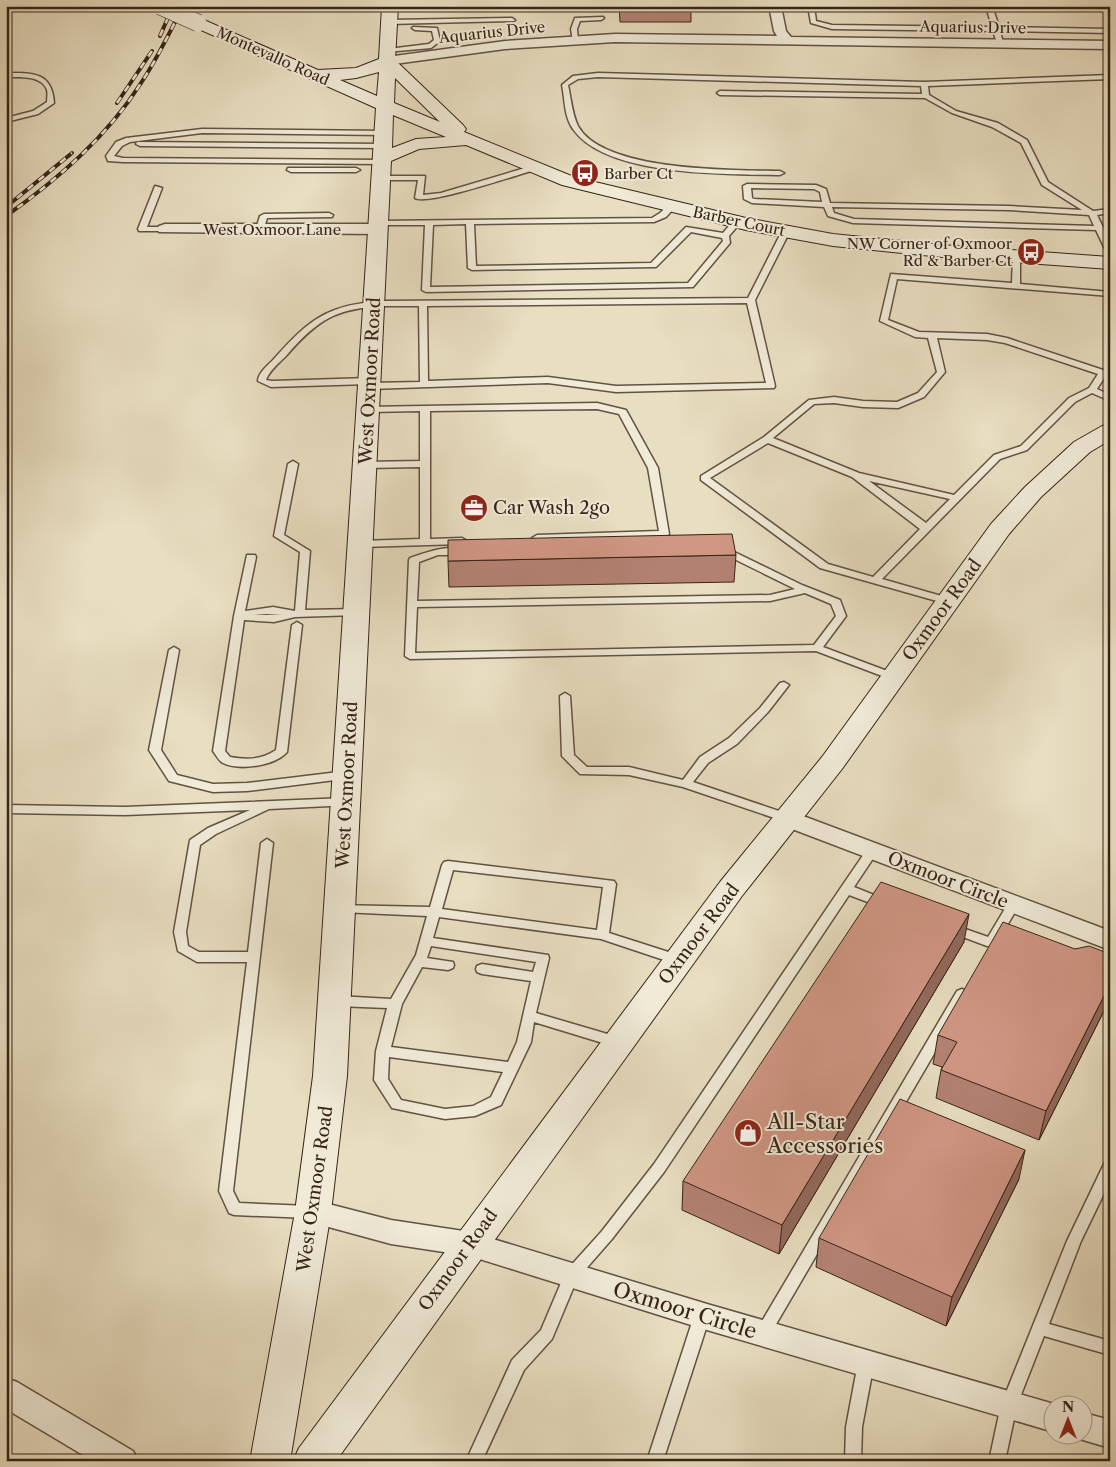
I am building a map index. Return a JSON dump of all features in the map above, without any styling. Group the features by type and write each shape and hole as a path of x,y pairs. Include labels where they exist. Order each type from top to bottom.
{"main road":[{"name":"Montevallo Road","path":"160,6 386,106"},
{"name":"West Oxmoor Road","path":"270,1461 314,1212 330,1076 375,304 389,16"},
{"path":"313,74 352,74 371,70 388,56 448,123 472,141"},
{"path":"330,81 374,126 383,158 416,144 472,141"},
{"name":"Barber Court","path":"386,106 568,181 672,206 731,229 786,231 833,240 1016,257 1110,263"},
{"name":"Oxmoor Road","path":"312,1461 679,960 787,818 832,763 1000,529 1033,492 1082,447 1110,430"}],"street":[{"path":"775,6 780,31 787,40"},
{"name":"Aquarius Drive","path":"388,56 505,45 615,38 1110,45"},
{"name":"West Oxmoor Lane","path":"165,229 260,229 328,222 379,226"},
{"name":"Oxmoor Circle","path":"787,818 1110,941"},
{"name":"Oxmoor Circle","path":"314,1212 376,1230 470,1244 702,1316 1044,1415"},
{"path":"6,1392 122,1461"},
{"path":"1094,1429 1110,1434"}],"lane":[{"path":"359,6 435,29 436,41 431,46 388,56"},
{"path":"811,6 813,22 832,27 1110,31"},
{"path":"989,6 1000,43"},
{"path":"389,16 512,20"},
{"path":"575,40 574,29 577,19 601,18"},
{"path":"6,75 25,75 43,80 52,96 51,103 46,108 6,120"},
{"path":"780,173 670,168 636,162 602,149 583,138 575,128 565,85 569,80 579,76 598,75 924,84 1110,77"},
{"path":"924,84 926,96"},
{"path":"720,93 926,96 954,112 995,125 1024,142 1045,183 1092,214 1110,251"},
{"path":"202,131 358,133 383,158 355,162 111,158 110,156 119,144 129,140 202,131"},
{"path":"355,162 358,133"},
{"path":"119,144 356,146 422,178 419,198 442,195 535,167"},
{"path":"291,170 383,158"},
{"path":"1099,228 854,221 831,214 827,205 823,191 816,187 751,186 746,188 748,199 752,201 827,205 991,208 1092,214 1110,211"},
{"path":"158,188 142,229 165,229"},
{"path":"328,222 331,206"},
{"path":"379,226 430,222 654,220 663,215 672,206"},
{"path":"430,222 426,290 690,285 727,241 731,229 689,229 653,265 472,268 470,222"},
{"path":"370,392 424,385 548,380 616,389 771,386 751,300 786,231"},
{"path":"1016,257 1016,286"},
{"path":"875,580 997,457 1024,448 1072,400 1092,390 1106,371 1007,341 987,337 918,336 884,321 894,276 1110,294"},
{"path":"530,538 664,534 653,468 623,412 597,406 425,408 370,392 271,384 262,381 262,377 313,323 325,316 375,304 751,300"},
{"path":"422,304 424,385"},
{"path":"932,336 941,372 921,395 898,405 863,404 834,400 812,402 767,439 704,478 824,566 948,601"},
{"path":"1092,390 1110,398"},
{"path":"425,408 425,542"},
{"path":"767,439 855,475 957,498"},
{"path":"293,464 279,536 304,551 296,614"},
{"path":"366,465 425,464"},
{"path":"855,475 926,529"},
{"path":"361,544 472,541"},
{"path":"711,548 721,548 806,590 836,602 841,616 817,648"},
{"path":"476,552 438,552 414,560 410,656 817,648 894,677"},
{"path":"250,558 220,751 226,760 247,764 272,759 281,752 297,625"},
{"path":"412,604 770,598 806,590"},
{"path":"240,616 253,612 284,611 296,614 357,612"},
{"path":"174,650 155,750 173,778 212,788 247,788 347,774"},
{"path":"686,784 704,760 733,741 764,710 784,685"},
{"path":"564,696 568,756 584,771 629,771 686,784 787,818"},
{"path":"203,808 212,788"},
{"path":"6,809 124,811 346,802"},
{"path":"254,957 198,956 182,948 180,932 194,843 212,831 271,805"},
{"path":"267,843 226,1191 234,1209 314,1212"},
{"path":"474,1461 518,1364 547,1334 571,1275 607,1235 660,1168 872,851"},
{"path":"426,941 543,958 524,1042 496,1101 475,1111 446,1114 396,1104 381,1080 383,1051 396,1004 418,962 426,941 448,865 610,884 602,935"},
{"path":"846,889 901,910"},
{"path":"937,923 989,948 1013,905"},
{"path":"340,908 435,912 602,935 679,960"},
{"path":"418,962 448,965"},
{"path":"482,969 539,977"},
{"path":"763,1333 966,986"},
{"path":"334,1001 396,1004"},
{"path":"529,1016 618,1043"},
{"path":"383,1051 512,1068"},
{"path":"997,1461 1009,1405 1074,1241 1110,1166"},
{"path":"655,1461 702,1316"},
{"path":"1040,1328 1110,1348"},
{"path":"853,1461 854,1428 866,1363"}],"building":[{"path":"732,534 736,555 448,561 448,540"},
{"path":"881,882 969,914 782,1225 683,1181"},
{"path":"1003,922 1075,949 1089,946 1110,954 1110,984 1046,1111 941,1070 957,1042 938,1035"},
{"path":"900,1099 1025,1150 952,1297 819,1238"}],"railway":[{"path":"160,36 173,6"},
{"path":"6,216 63,172 113,121 128,103 147,74 183,6"},
{"path":"117,103 152,51"},
{"path":"6,207 72,153"}],"place":[{"name":"Barber Ct","path":"585,173"},
{"name":"NW Corner of Oxmoor Rd & Barber Ct","path":"1031,252"},
{"name":"Car Wash 2go","path":"474,508"},
{"name":"All-Star Accessories","path":"748,1133"}]}
